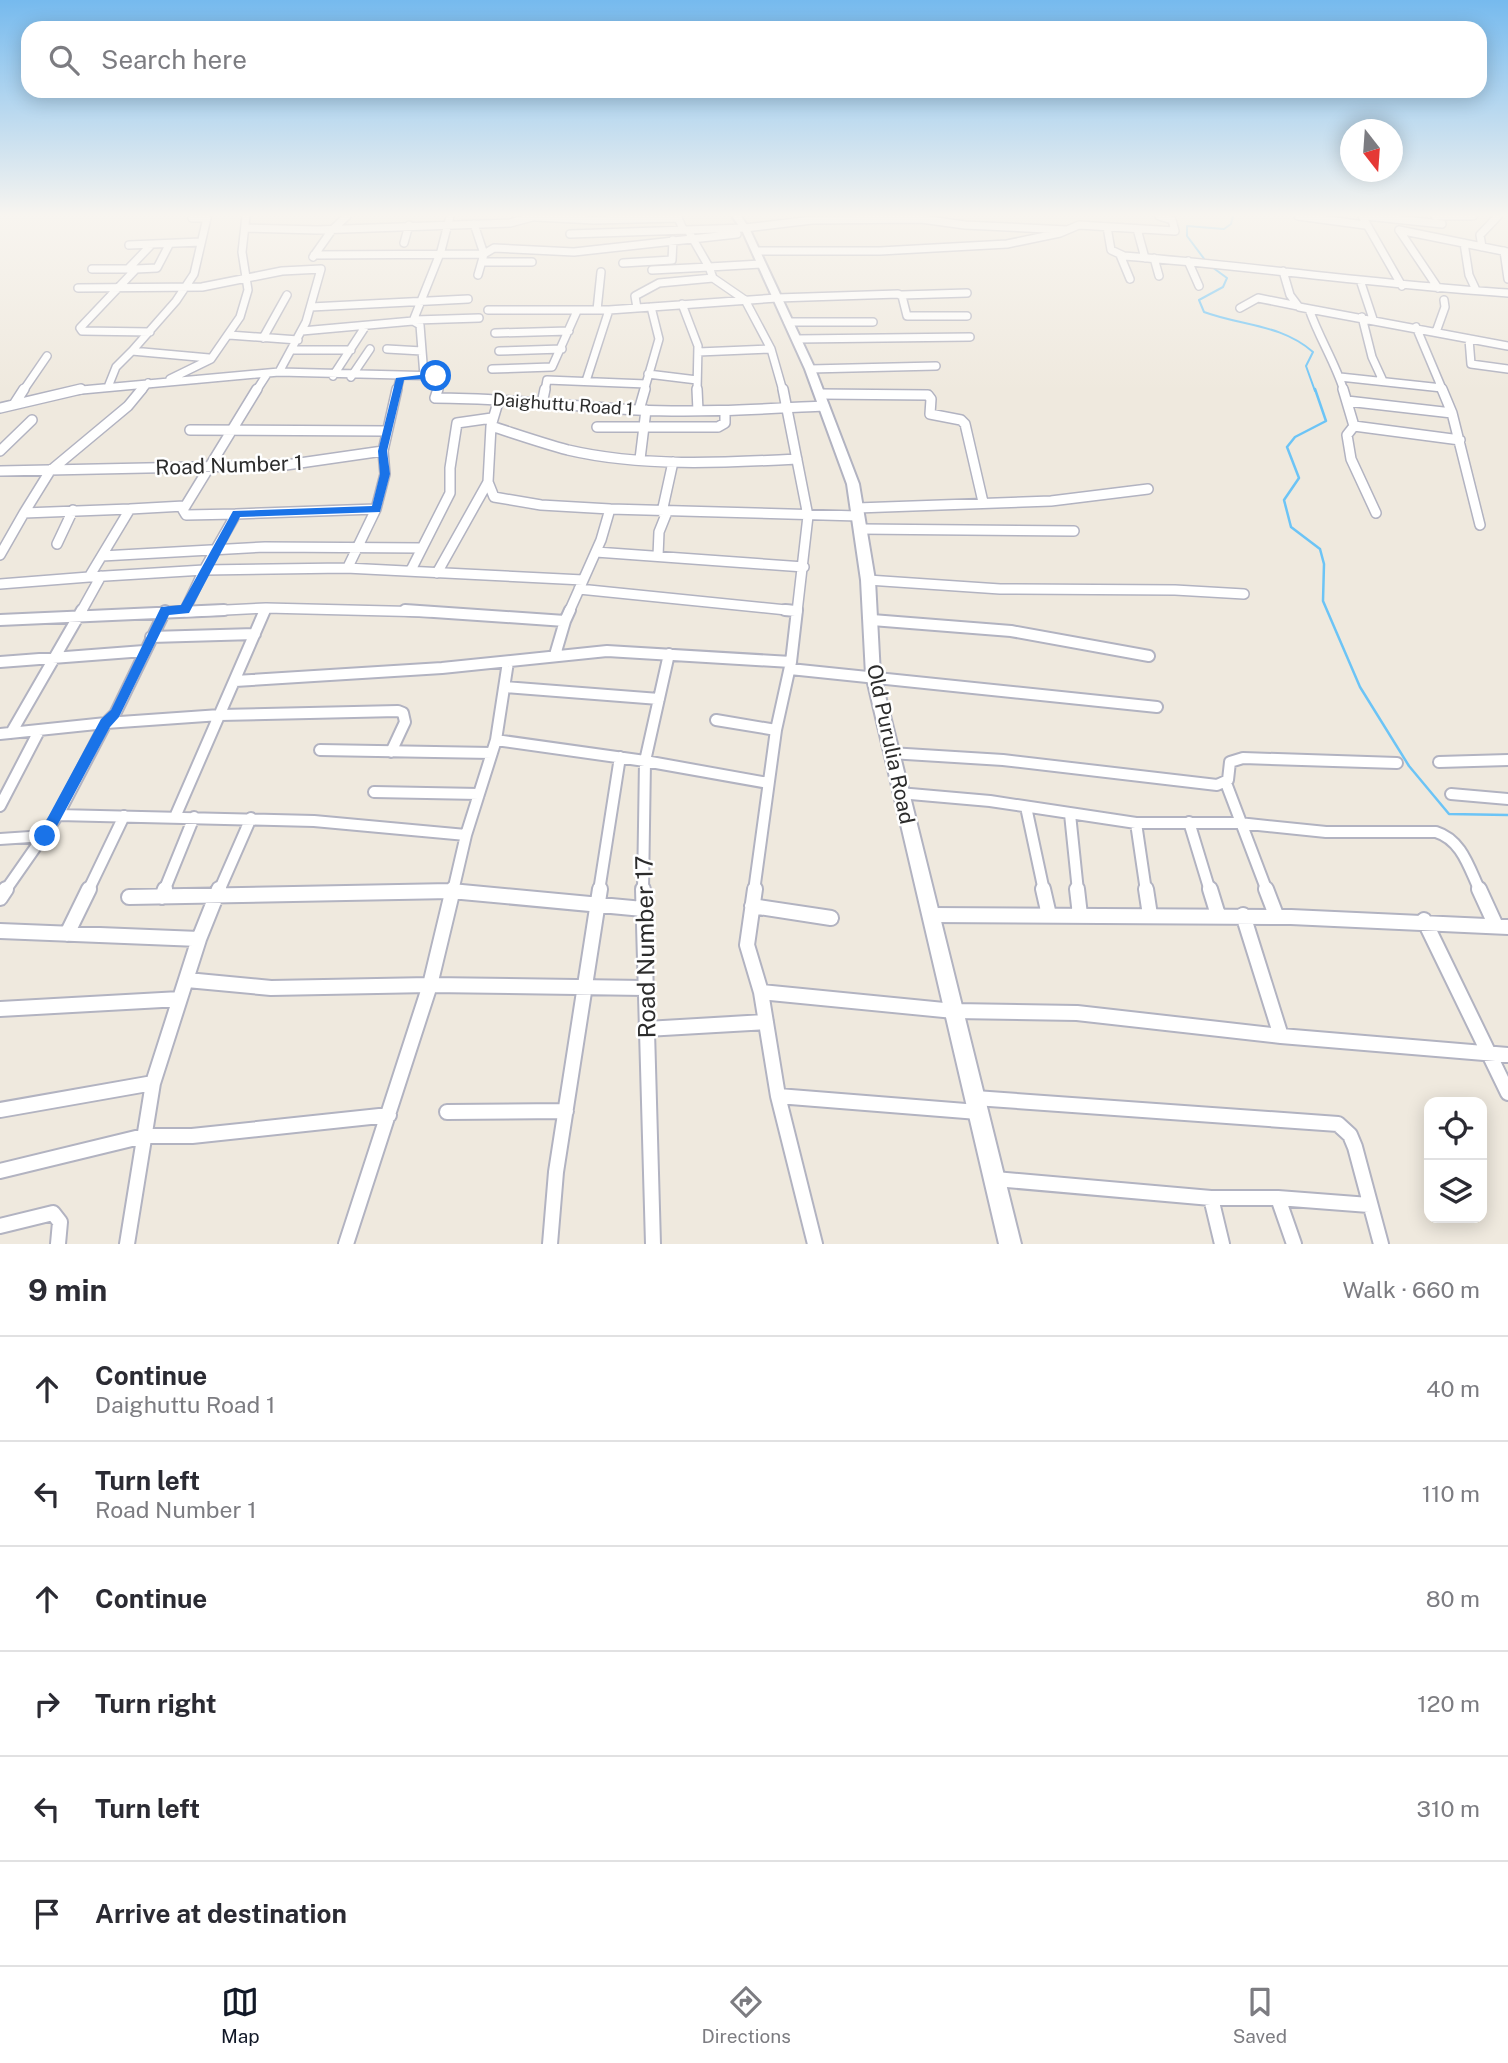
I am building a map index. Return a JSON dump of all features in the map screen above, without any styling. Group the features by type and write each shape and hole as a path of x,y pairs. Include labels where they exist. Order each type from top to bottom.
{"main road":[{"name":"Old Purulia Road","path":"766,274 797,339 844,454 868,580 873,675 899,793 1010,1244"}],"street":[{"path":"129,274 120,289 80,328 82,331 150,332"},
{"path":"108,387 116,367 150,332 193,274"},
{"path":"163,382 211,359 243,310 246,274"},
{"path":"78,288 184,289 270,274"},
{"path":"279,372 302,331 321,274"},
{"path":"414,320 431,274"},
{"path":"597,310 601,274"},
{"path":"712,274 713,278 745,300 771,349 788,408 808,516 791,665 776,730 747,945 761,992 778,1096 815,1244"},
{"path":"1128,274 1130,278"},
{"path":"1194,274 1199,286"},
{"path":"1284,274 1290,295 1299,307"},
{"path":"1309,274 1402,286 1508,293"},
{"path":"1395,274 1402,286"},
{"path":"1429,274 1438,288"},
{"path":"1469,274 1476,290"},
{"path":"637,308 635,296 652,286 713,278"},
{"path":"1360,280 1373,319"},
{"path":"488,310 609,310 777,298 967,293"},
{"path":"263,338 287,295"},
{"path":"902,295 907,316 967,316"},
{"path":"1240,308 1258,298 1508,346"},
{"path":"312,307 468,299"},
{"path":"1436,332 1444,300"},
{"path":"682,304 696,339 698,352 698,411"},
{"path":"640,459 646,384 659,339 651,307"},
{"path":"1309,309 1316,330 1332,356 1354,426"},
{"path":"586,382 609,310"},
{"path":"492,369 549,368 555,365 577,311"},
{"path":"1362,317 1372,357 1383,381"},
{"path":"302,331 365,327 414,320 478,318"},
{"path":"0,408 57,392 279,372 351,377 424,376 420,325 414,320"},
{"path":"788,322 873,322"},
{"path":"334,376 365,327"},
{"path":"1416,327 1452,413 1480,525"},
{"path":"495,333 569,331"},
{"path":"229,335 298,340"},
{"path":"797,339 970,337"},
{"path":"1469,339 1471,364 1508,369"},
{"path":"351,377 370,349"},
{"path":"387,349 422,351"},
{"path":"499,351 562,349"},
{"path":"698,352 771,349"},
{"path":"293,350 351,350"},
{"path":"132,351 211,359"},
{"path":"15,403 47,356"},
{"path":"810,369 936,366"},
{"path":"542,404 549,368"},
{"path":"267,374 184,506 183,513 376,509"},
{"path":"648,374 697,380"},
{"name":"Daighuttu Road 1","path":"424,376 443,378 434,395 438,400 499,399 642,410 725,411 788,408 822,400 928,395 931,399 930,414 961,420 965,424 983,502"},
{"path":"1340,377 1441,388"},
{"path":"348,567 376,509 385,474 383,451 386,431 400,378"},
{"path":"547,380 646,384"},
{"path":"0,555 50,471 128,406 148,383"},
{"path":"499,399 491,422 488,482 491,494 499,499 610,509 858,518 1074,531"},
{"path":"1347,401 1452,413"},
{"path":"597,426 722,426 725,411"},
{"path":"0,452 32,420"},
{"path":"411,570 450,493 450,468 457,423 491,422 569,450 640,459 724,463 797,458"},
{"path":"1354,426 1460,440"},
{"path":"1354,426 1347,435 1347,447 1376,513"},
{"path":"190,430 386,431"},
{"name":"Road Number 1","path":"0,471 286,465 383,451"},
{"path":"658,556 659,532 674,462"},
{"path":"437,573 488,482"},
{"path":"858,518 983,502 1051,501 1148,489"},
{"path":"24,513 184,506"},
{"path":"89,577 130,509"},
{"path":"555,655 565,621 596,552 610,509"},
{"path":"57,544 73,510"},
{"path":"185,610 236,514"},
{"path":"102,556 216,549 357,546 422,548"},
{"path":"596,552 804,567"},
{"path":"0,584 285,566 348,567 581,584 796,611"},
{"path":"5,733 54,658 101,576"},
{"path":"868,580 1000,589 1175,590 1244,594"},
{"path":"0,620 267,608 392,609 565,621"},
{"path":"175,817 267,608"},
{"path":"0,898 58,816 106,723 115,713 165,611"},
{"path":"872,620 948,621 1012,629 1149,656"},
{"path":"151,637 255,634"},
{"path":"235,681 508,662 555,655 632,650 1157,706"},
{"path":"0,662 144,651"},
{"name":"Road Number 17","path":"653,1244 643,909 645,761 670,654"},
{"path":"346,1244 430,985 466,835 494,747 508,662"},
{"path":"506,687 659,699"},
{"path":"5,733 220,715 398,711 403,713 405,722 391,752"},
{"path":"716,720 776,730"},
{"path":"0,806 5,786 39,731"},
{"path":"320,750 391,752 494,747 620,757 768,783"},
{"path":"890,753 1003,760 1226,783"},
{"path":"550,1244 566,1111 620,757"},
{"path":"1276,915 1226,783 1230,762 1243,758 1397,763"},
{"path":"1438,762 1508,760"},
{"path":"374,792 479,794"},
{"path":"899,793 1136,822 1239,823 1326,832 1444,833 1458,845 1502,927"},
{"path":"1451,794 1508,799"},
{"path":"1026,807 1049,915"},
{"path":"1070,814 1080,915"},
{"path":"58,816 251,818 466,835"},
{"path":"67,934 124,817"},
{"path":"162,897 194,817"},
{"path":"127,1244 153,1083 199,939 251,818"},
{"path":"1136,822 1150,915"},
{"path":"1189,822 1218,915"},
{"path":"0,839 45,836"},
{"path":"129,897 451,891 643,909"},
{"path":"752,906 831,918"},
{"path":"930,915 1276,915 1424,920 1502,927"},
{"path":"1243,915 1281,1036"},
{"path":"1424,920 1508,1093"},
{"path":"0,932 199,939"},
{"path":"187,979 271,988 430,985 645,988"},
{"path":"761,992 954,1011 1077,1013 1281,1036 1508,1055"},
{"path":"0,1009 180,999"},
{"path":"646,1029 766,1022"},
{"path":"0,1110 153,1083"},
{"path":"778,1096 1338,1124 1350,1135 1355,1147 1381,1244"},
{"path":"447,1112 566,1111"},
{"path":"0,1171 144,1136 192,1136 388,1115"},
{"path":"995,1179 1212,1198 1278,1198 1369,1205"},
{"path":"1212,1198 1222,1244"},
{"path":"1278,1198 1294,1244"},
{"path":"0,1226 53,1213 60,1222 58,1244"}],"waterway":[{"path":"1222,274 1227,278 1223,287 1199,300 1204,312 1274,331 1301,343 1313,352 1306,366 1315,391"},
{"path":"1315,389 1326,421 1295,437 1287,447 1299,478 1284,500 1291,527 1320,549 1324,564 1323,601 1360,687 1409,766 1449,814 1508,815"}],"route":[{"path":"45,836 106,723 115,713 165,611 185,610 236,514 376,509 385,474 383,451 386,431 400,378 436,376"}]}
